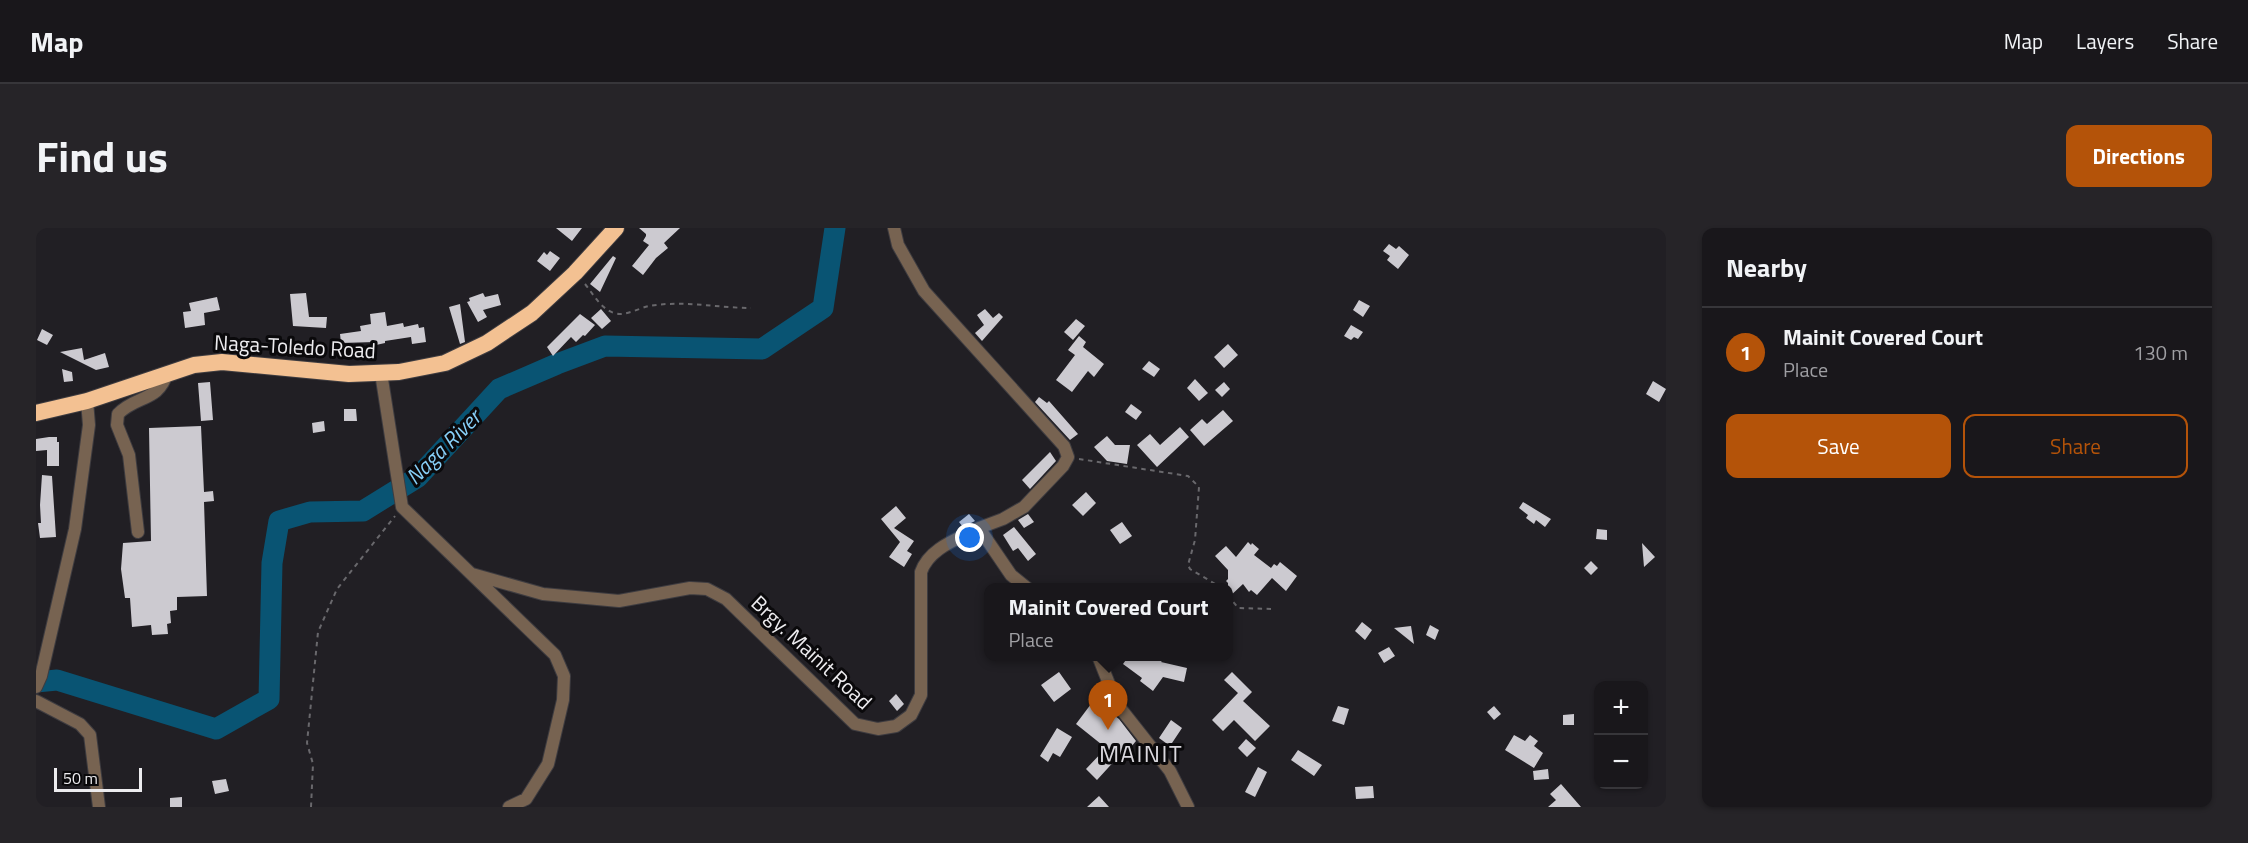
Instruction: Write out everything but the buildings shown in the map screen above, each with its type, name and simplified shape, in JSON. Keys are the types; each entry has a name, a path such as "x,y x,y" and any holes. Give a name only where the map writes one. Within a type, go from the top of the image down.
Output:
{"highway":[{"name":"Naga-Toledo Road","path":"36,413 87,401 194,364 222,362 349,374 381,374 445,363 487,344 532,313 575,273 616,228"}],"street":[{"path":"894,228 898,245 924,291 1064,446 1068,457 1064,466 1024,507 1003,519 979,528 1011,575 1020,583"},
{"path":"138,532 129,455 117,425 118,414 125,407 163,386 167,373"},
{"path":"381,374 402,507"},
{"path":"36,687 41,676 75,529 89,425 87,401"},
{"name":"Brgy. Mainit Road","path":"402,507 555,655 564,676 563,700 548,764 526,800 509,807"},
{"name":"Brgy. Mainit Road","path":"472,574 543,594 619,601 690,588 707,589 726,599 855,724 878,729 896,726 911,715 921,695 921,572 925,560 936,551 979,528"},
{"path":"1100,661 1117,704 1170,771 1188,807"},
{"path":"36,701 81,724 90,735 99,807"}],"path":[{"path":"575,273 602,307 616,314 650,306 683,304 751,308"},
{"path":"1068,457 1188,476 1199,487 1195,540 1188,565 1190,569 1214,583"},
{"path":"311,807 313,764 307,743 318,632 337,589 402,507"},
{"path":"1233,602 1238,608 1271,609"}],"waterway":[{"name":"Naga River","path":"36,682 57,680 216,729 269,699 272,563 279,521 310,512 363,511 418,477 499,389 605,346 762,349 823,308 835,228"}],"place":[{"name":"Mainit Covered Court","path":"1108,730"}],"district":[{"name":"MAINIT","path":"1141,753"}]}
